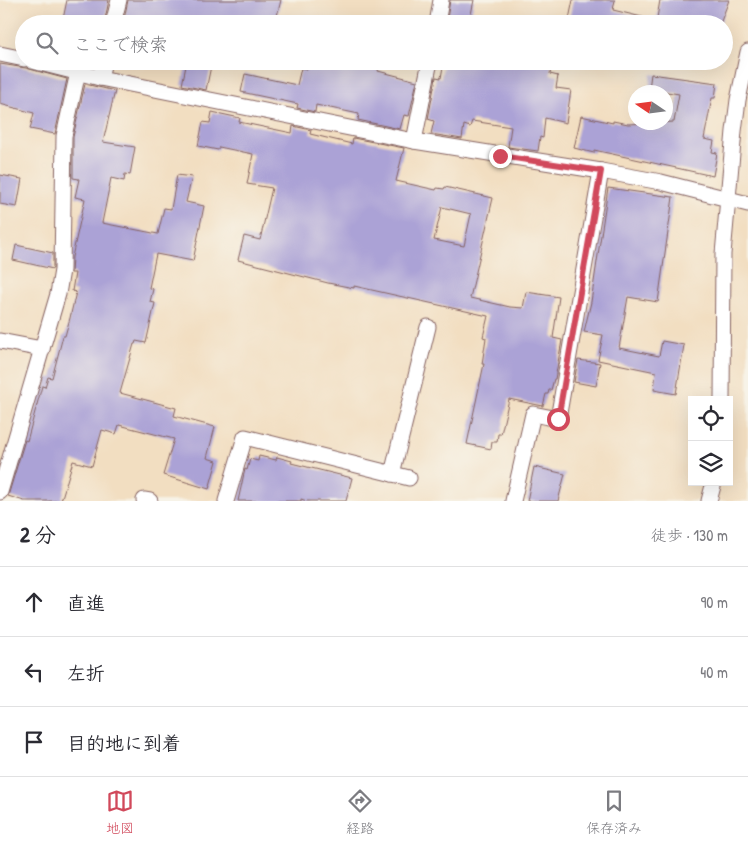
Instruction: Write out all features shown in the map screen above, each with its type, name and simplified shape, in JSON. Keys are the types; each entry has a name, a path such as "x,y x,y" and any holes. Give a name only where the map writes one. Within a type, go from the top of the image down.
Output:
{"street":[{"path":"115,15 119,0"},
{"path":"438,15 441,0"},
{"path":"722,396 723,254 738,100 748,52"},
{"path":"0,54 15,57"},
{"path":"70,70 100,78 414,141 661,182 748,204"},
{"path":"100,78 102,70"},
{"path":"414,141 428,70"},
{"path":"0,492 58,294 62,270 64,136 78,72"},
{"path":"513,501 533,414 558,419 601,171"},
{"path":"392,474 428,327"},
{"path":"0,341 42,349"},
{"path":"226,501 245,437 409,478"},
{"path":"709,501 713,486"}],"building":[{"path":"67,0 109,0 106,15 64,15"},
{"path":"128,0 281,0 277,15 125,15"},
{"path":"450,0 474,0 471,15 448,15"},
{"path":"573,0 615,0 613,10 634,15 570,15"},
{"path":"660,0 729,0 723,15 658,15"},
{"path":"0,64 15,66 15,70 33,70 67,79 55,134 30,129 34,113 0,104"},
{"path":"185,70 210,70 206,90 182,85"},
{"path":"301,70 378,70 417,81 409,116 404,115 400,129 358,120 359,114 316,105 315,112 297,108 298,104 241,92 245,74 297,85"},
{"path":"442,70 551,70 550,74 558,76 556,88 571,90 566,123 545,118 543,138 540,137 538,151 508,147 511,127 472,121 470,127 464,125 462,139 431,134 434,121 428,119 436,77 441,78"},
{"path":"651,74 717,83 704,139 714,141 712,152 717,153 713,176 594,150 594,153 574,148 581,116 613,123 613,121 628,124 628,130 673,130 679,94 673,93 673,85 650,85"},
{"path":"85,84 115,91 103,142 135,147 130,175 125,174 124,181 111,178 102,223 158,234 164,208 171,209 177,175 192,177 186,202 204,206 193,261 156,254 149,288 153,289 150,302 155,303 146,343 136,341 134,344 120,393 176,408 174,416 215,427 207,458 217,461 209,489 163,475 174,439 119,425 116,434 102,430 92,466 73,461 61,501 24,501 8,496 25,440 27,441 42,386 45,387 48,377 52,378 76,292 72,291 75,273 71,273 72,257 85,199 75,197 79,179 73,178 73,137"},
{"path":"212,112 240,118 239,122 292,133 293,126 311,130 310,134 352,144 353,138 404,148 396,181 436,190 437,188 444,189 445,187 493,198 470,298 523,308 526,292 559,297 553,338 562,340 555,379 551,390 546,394 543,406 509,399 501,434 498,434 497,442 492,442 491,449 467,444 484,364 482,364 486,338 483,337 488,316 354,286 354,288 328,283 238,260 244,236 260,240 272,188 247,184 253,154 219,147 218,150 198,146 203,122 210,123","holes":["442,207 471,214 464,246 434,240"]},
{"path":"0,175 22,179 17,207 0,204"},
{"path":"608,188 673,197 658,302 628,297 619,348 659,356 662,341 684,345 676,394 654,390 656,372 598,360 603,335 584,332 591,302"},
{"path":"16,245 53,253 53,269 13,260"},
{"path":"578,360 600,363 596,386 574,382"},
{"path":"259,456 276,460 277,457 292,461 291,463 352,478 346,501 307,501 301,499 301,501 238,501 245,469 247,470 250,459 258,461"},
{"path":"534,467 565,474 558,501 527,501"}],"route":[{"path":"500,156 601,171 558,419"}]}
